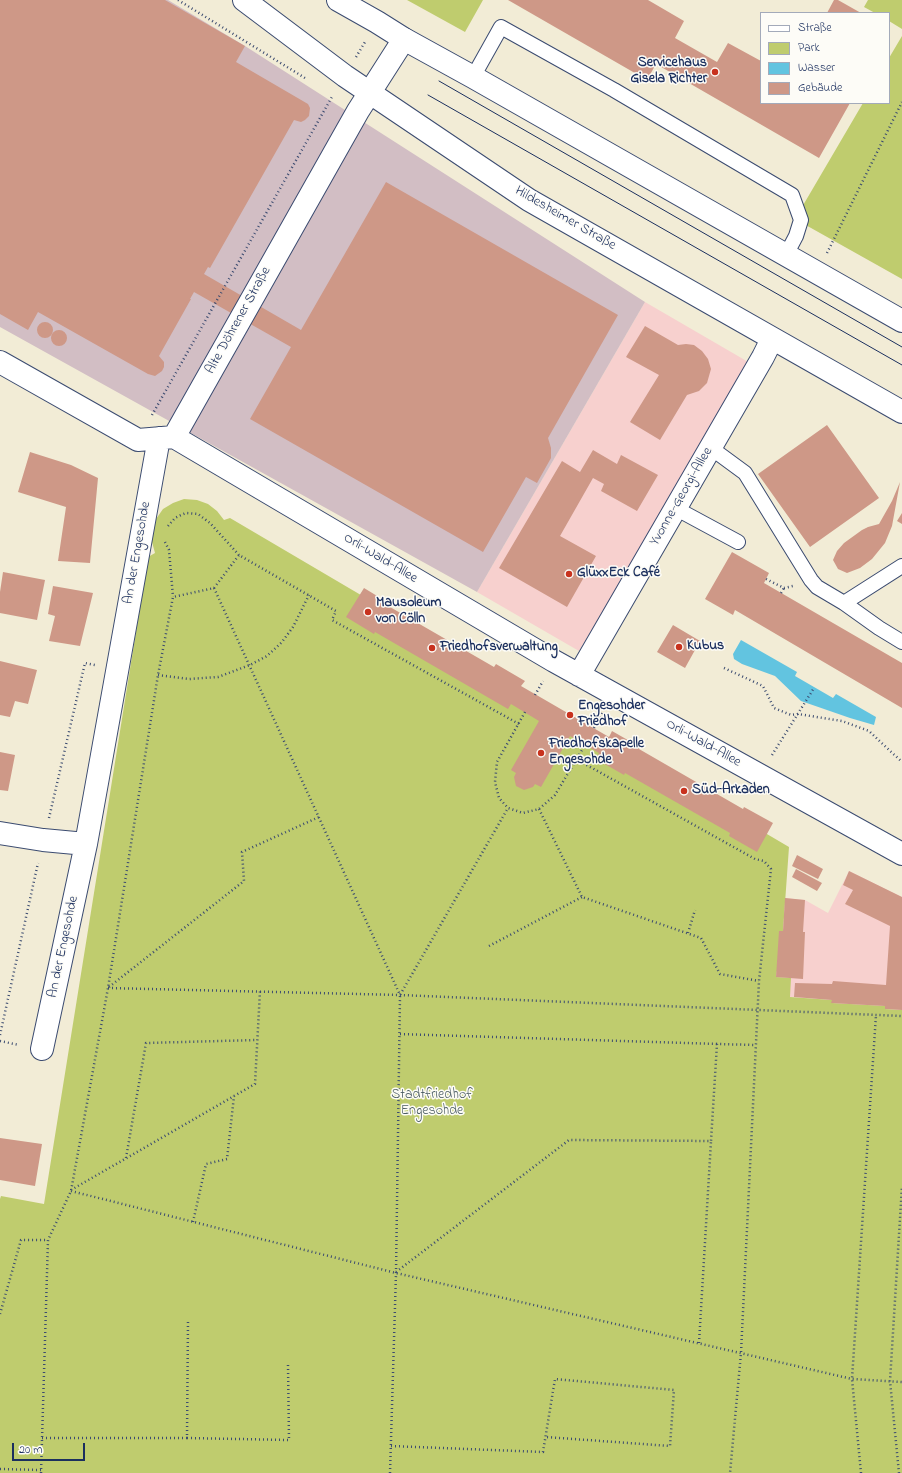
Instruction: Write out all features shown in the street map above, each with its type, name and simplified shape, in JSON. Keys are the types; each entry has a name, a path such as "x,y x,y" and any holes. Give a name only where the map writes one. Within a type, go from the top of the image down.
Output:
{"street":[{"name":"Hildesheimer Straße","path":"244,0 345,76 529,200 902,412"},
{"path":"340,0 404,39 902,321"},
{"name":"Alte Döhrener Straße","path":"157,438 404,39"},
{"name":"Yvonne-Georgi-Allee","path":"578,675 676,508 772,339"},
{"path":"0,362 157,438"},
{"name":"An der Engesohde","path":"42,1049 86,844 157,438"},
{"name":"Orli-Wald-Allee","path":"157,438 578,675 902,854"},
{"path":"0,833 43,840 86,844"}],"lane":[{"path":"473,77 501,27 614,90 792,194 801,220 796,236 786,255"},
{"path":"710,448 745,473 811,580 817,587 844,603 878,628 902,642"},
{"path":"676,508 738,542"},
{"path":"844,603 902,566"}],"path":[{"path":"178,0 306,78"},
{"path":"345,76 377,22"},
{"path":"157,438 333,95 358,112"},
{"path":"817,273 902,102"},
{"path":"167,527 171,521 180,515 186,513 198,514 210,523 240,555 336,611 332,620 519,724"},
{"path":"2,1473 1,1469 41,1471 48,1240 71,1191 108,988 158,675 173,597 169,550 165,543 165,537"},
{"path":"173,597 214,588 240,555"},
{"path":"766,579 784,588"},
{"path":"781,593 784,588 811,580"},
{"path":"214,588 400,994 396,1273 390,1473"},
{"path":"158,675 189,679 218,677 250,665 267,656 282,642 293,627 309,595"},
{"path":"0,1035 84,663 117,668"},
{"path":"724,668 764,686 774,708 791,715 798,714 842,722 869,731 902,762"},
{"path":"760,775 814,688"},
{"path":"525,712 497,762 495,782 499,798 508,808 523,813 539,809 556,795 584,745"},
{"path":"576,759 755,859 764,861 771,869 759,981 740,1352 730,1473"},
{"path":"400,994 508,808"},
{"path":"539,809 582,897 701,938 720,974 759,981"},
{"path":"108,988 244,881 242,852 320,817"},
{"path":"489,946 582,897"},
{"path":"688,934 695,910"},
{"path":"108,988 400,994 902,1016"},
{"path":"71,1191 255,1084 260,991"},
{"path":"861,1473 852,1378 876,1015"},
{"path":"400,1034 756,1045"},
{"path":"126,1158 146,1043 258,1040"},
{"path":"699,1343 717,1044"},
{"path":"193,1222 206,1164 227,1159 234,1096"},
{"path":"396,1273 569,1140 711,1141"},
{"path":"899,1473 890,1381 902,1186"},
{"path":"71,1191 396,1273 699,1343 852,1378 902,1382"},
{"path":"0,1314 21,1240 48,1240"},
{"path":"187,1438 188,1320"},
{"path":"42,1438 289,1440 288,1365"},
{"path":"391,1446 543,1452 555,1379 674,1390 670,1446 546,1437"}],"shaded area":[{"path":"0,0 168,0 245,46 645,302 477,592 0,327"},
{"path":"645,302 750,363 579,651 477,592"},
{"path":"849,871 902,897 902,1010 831,1003 831,1000 790,997 776,977 783,931 785,898 805,900 828,913"}],"green space":[{"path":"407,0 483,0 465,32"},
{"path":"868,0 902,0 902,29 890,22 890,12 873,12 864,7"},
{"path":"902,36 902,279 795,219 862,104 890,104 890,56"},
{"name":"Stadtfriedhof Engesohde","path":"184,499 197,500 208,504 217,511 224,520 230,518 789,847 783,931 776,977 791,978 790,997 832,1000 832,1003 885,1006 885,1009 902,1010 902,1473 0,1473 0,1199 1,1196 44,1204 148,557 155,553 152,542 152,530 156,519 163,509"}],"water":[{"path":"741,640 797,672 795,676 833,698 836,694 876,717 874,725 801,701 775,676 742,664 734,659 733,654"}],"building":[{"path":"0,0 165,0 245,46 236,62 308,104 310,108 309,116 301,122 294,120 210,268 208,267 204,274 301,330 386,182 618,315 548,438 551,448 551,458 537,483 526,477 483,552 250,419 291,347 194,292 159,356 164,362 164,367 162,371 155,376 148,374 38,312 28,330 0,314"},
{"name":"Servicehaus Gisela Richter","path":"508,0 648,0 684,21 675,38 717,62 728,43 760,60 760,104 849,104 819,158 656,64 647,80"},
{"path":"834,0 838,0 859,12 828,12"},
{"path":"45,322 52,327 53,330 48,337 45,338 38,333 37,330 42,323"},
{"path":"645,326 678,345 694,345 702,351 708,359 711,369 707,383 699,391 687,395 660,440 630,422 659,375 626,357"},
{"path":"59,330 66,335 67,338 62,345 59,346 52,341 51,338 56,331"},
{"path":"827,425 879,498 810,547 758,474"},
{"path":"593,450 617,464 621,455 658,475 637,511 601,491 604,484 593,478 560,536 596,556 567,607 499,568 562,461 580,472"},
{"path":"30,452 71,465 98,478 90,563 58,561 66,507 18,492"},
{"path":"900,482 892,526 885,543 872,559 860,568 847,573 838,569 833,560 837,551 844,543 862,530 879,524 892,501"},
{"path":"902,513 902,524 897,521"},
{"path":"732,552 769,573 764,583 902,663 902,708 735,610 733,615 705,599"},
{"path":"3,572 45,580 37,620 0,613 0,592"},
{"path":"53,586 93,593 80,646 49,641 55,616 48,614"},
{"path":"364,588 392,605 390,607 494,667 496,664 525,681 521,686 609,737 612,731 640,747 639,749 743,809 744,807 773,823 757,852 729,836 730,833 625,773 624,775 596,759 599,753 570,736 541,787 535,784 533,787 524,790 516,786 514,777 516,773 511,770 539,721 511,704 508,709 375,632 374,634 346,617"},
{"name":"Kubus","path":"673,625 700,641 685,668 657,652"},
{"path":"0,661 37,670 28,704 15,701 10,717 0,715"},
{"path":"0,752 15,755 8,791 0,790"},
{"path":"797,855 823,869 818,879 792,866"},
{"path":"796,869 822,883 817,891 792,877"},
{"path":"849,871 902,897 902,1010 885,1009 885,1006 831,1003 832,1000 794,997 795,983 832,984 833,981 886,985 890,926 845,904 853,890 843,885"},
{"path":"785,898 805,900 803,979 776,977 779,931 783,931"},
{"path":"0,1138 42,1144 35,1186 0,1180"}],"tram line":[{"path":"439,81 902,347"},
{"path":"428,95 902,365"}],"place":[{"name":"Servicehaus Gisela Richter","path":"715,72"},
{"name":"GlüxxEck Café","path":"569,574"},
{"name":"Mausoleum von Cölln","path":"368,612"},
{"name":"Kubus","path":"679,647"},
{"name":"Friedhofsverwaltung","path":"432,648"},
{"name":"Engesohder Friedhof","path":"570,715"},
{"name":"Friedhofskapelle Engesohde","path":"541,753"},
{"name":"Süd-Arkaden","path":"684,791"}]}
